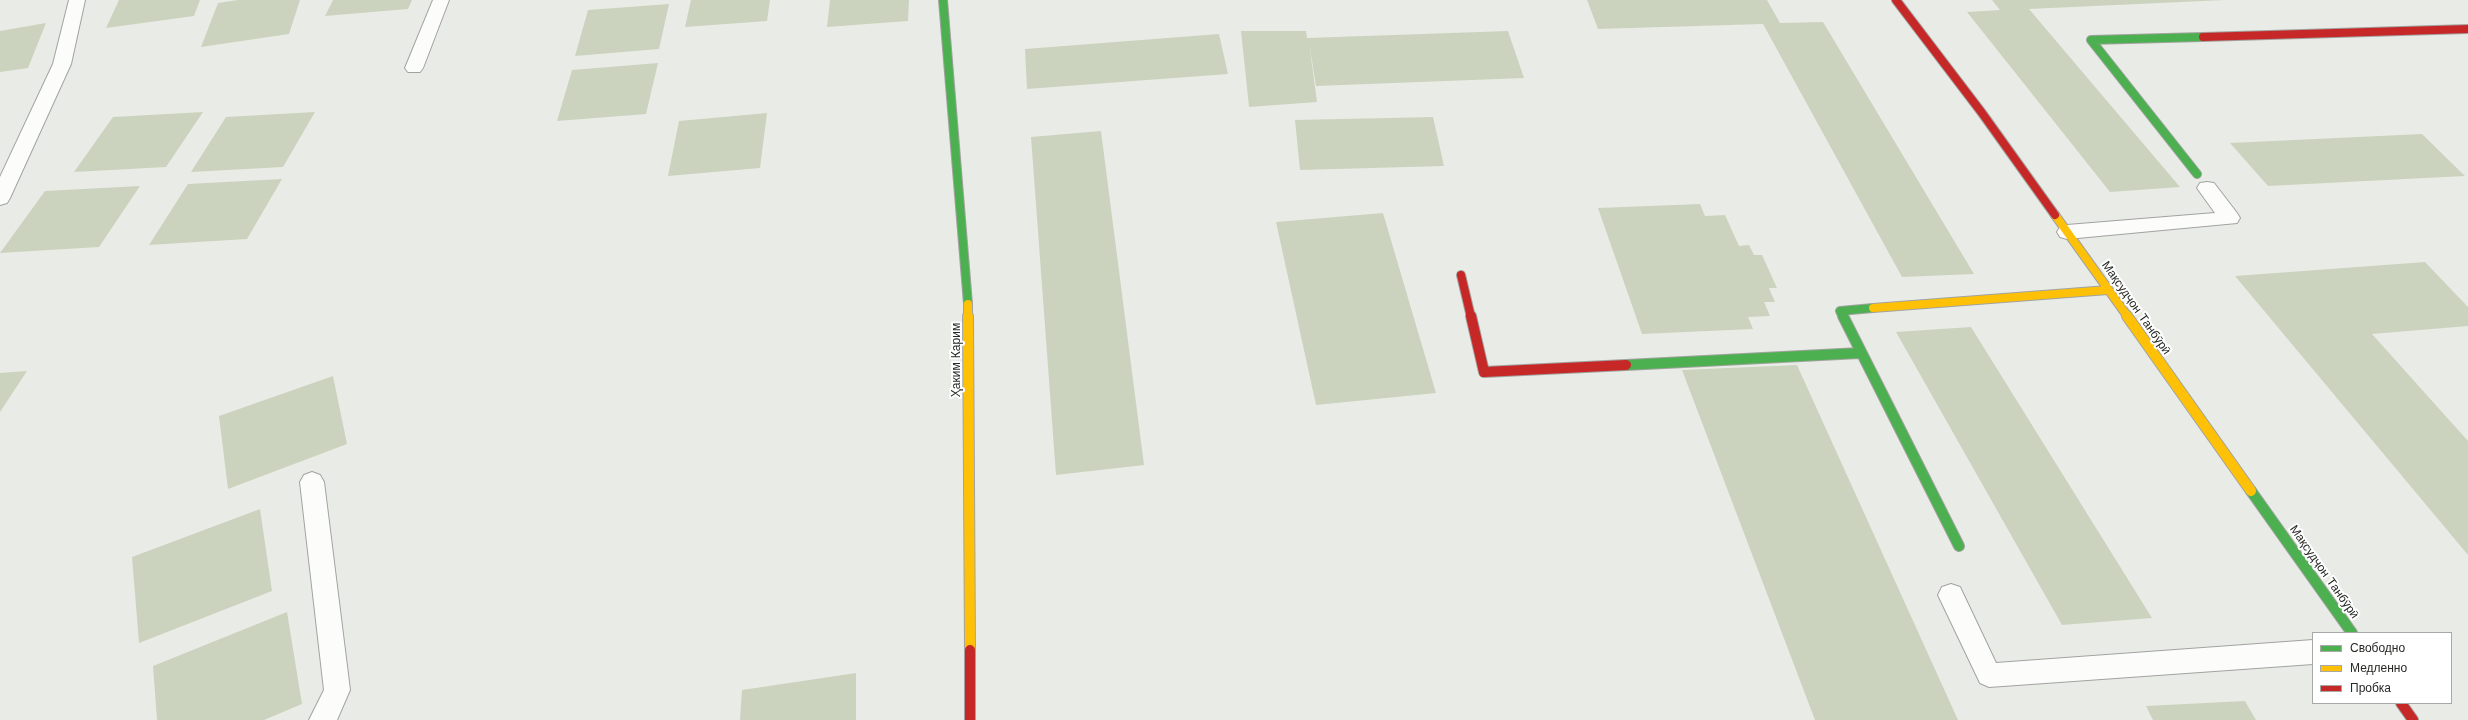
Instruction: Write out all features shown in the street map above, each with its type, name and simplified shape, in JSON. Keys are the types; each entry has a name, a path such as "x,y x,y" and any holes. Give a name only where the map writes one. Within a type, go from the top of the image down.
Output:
{"street":[{"path":"0,198 62,64 77,0"},
{"path":"414,68 441,0"},
{"name":"Ҳаким Карим","path":"943,0 968,286 970,720"},
{"name":"Мақсудҷон Танбӯрӣ","path":"1896,0 1982,113 2351,632"},
{"path":"2067,232 2230,218 2091,40 2468,29"},
{"path":"1460,275 1484,372 1860,353"},
{"path":"1959,546 1840,311 2108,290"},
{"path":"312,482 337,690 323,720"},
{"path":"1951,595 1989,675 2312,652"},
{"path":"2402,704 2413,720"}],"building":[{"path":"119,0 200,0 194,16 106,28"},
{"path":"238,0 300,0 289,34 201,47 218,3"},
{"path":"333,0 412,0 408,9 325,16"},
{"path":"691,0 770,0 767,21 685,27"},
{"path":"830,0 909,0 908,21 827,27"},
{"path":"1587,0 1767,0 1780,23 1823,22 1974,274 1902,277 1763,24 1598,29"},
{"path":"1992,0 2225,0 2029,9 2180,187 2110,192 1967,12 2000,10"},
{"path":"669,4 659,49 575,56 588,10"},
{"path":"46,23 28,68 0,72 0,31"},
{"path":"1241,31 1306,31 1307,38 1508,31 1524,78 1316,86 1309,42 1317,102 1249,107"},
{"path":"1219,34 1228,74 1027,89 1025,49"},
{"path":"658,63 646,114 557,121 572,70"},
{"path":"203,112 166,167 74,172 113,117"},
{"path":"315,112 283,167 191,172 226,117"},
{"path":"767,113 760,168 668,176 679,121"},
{"path":"1433,117 1444,166 1300,170 1295,120"},
{"path":"1101,131 1144,465 1056,475 1031,137"},
{"path":"2422,134 2465,176 2268,186 2230,143"},
{"path":"282,179 247,239 149,245 188,184"},
{"path":"140,186 99,247 0,253 45,191"},
{"path":"1700,204 1705,216 1725,215 1739,246 1749,245 1754,255 1762,255 1777,288 1769,288 1775,302 1764,302 1770,316 1748,317 1753,329 1642,334 1598,208"},
{"path":"1383,213 1436,393 1316,405 1276,222"},
{"path":"2425,262 2468,307 2468,326 2372,334 2468,441 2468,555 2235,276"},
{"path":"1971,327 2152,618 2062,625 1896,332"},
{"path":"1797,365 1958,720 1815,720 1682,370"},
{"path":"27,371 0,412 0,373"},
{"path":"333,376 347,444 228,489 219,416"},
{"path":"260,509 272,591 139,643 132,557"},
{"path":"287,612 302,704 264,720 157,720 153,666"},
{"path":"856,673 856,720 740,720 742,690"},
{"path":"2245,701 2256,720 2153,720 2146,706"}],"traffic: fast":[{"path":"943,0 968,304"},
{"path":"2197,174 2091,40 2203,37"},
{"path":"1873,308 1840,311 1959,546"},
{"path":"1626,365 1860,353"},
{"path":"2251,491 2351,632"}],"traffic: slow":[{"path":"2055,215 2251,491"},
{"path":"1873,308 2108,290"},
{"path":"968,304 970,650"}],"traffic: jam":[{"path":"1896,0 1982,113 2055,215"},
{"path":"2203,37 2468,29"},
{"path":"1461,275 1484,372 1626,365"},
{"path":"970,650 970,720"},
{"path":"2402,704 2413,720"}]}
